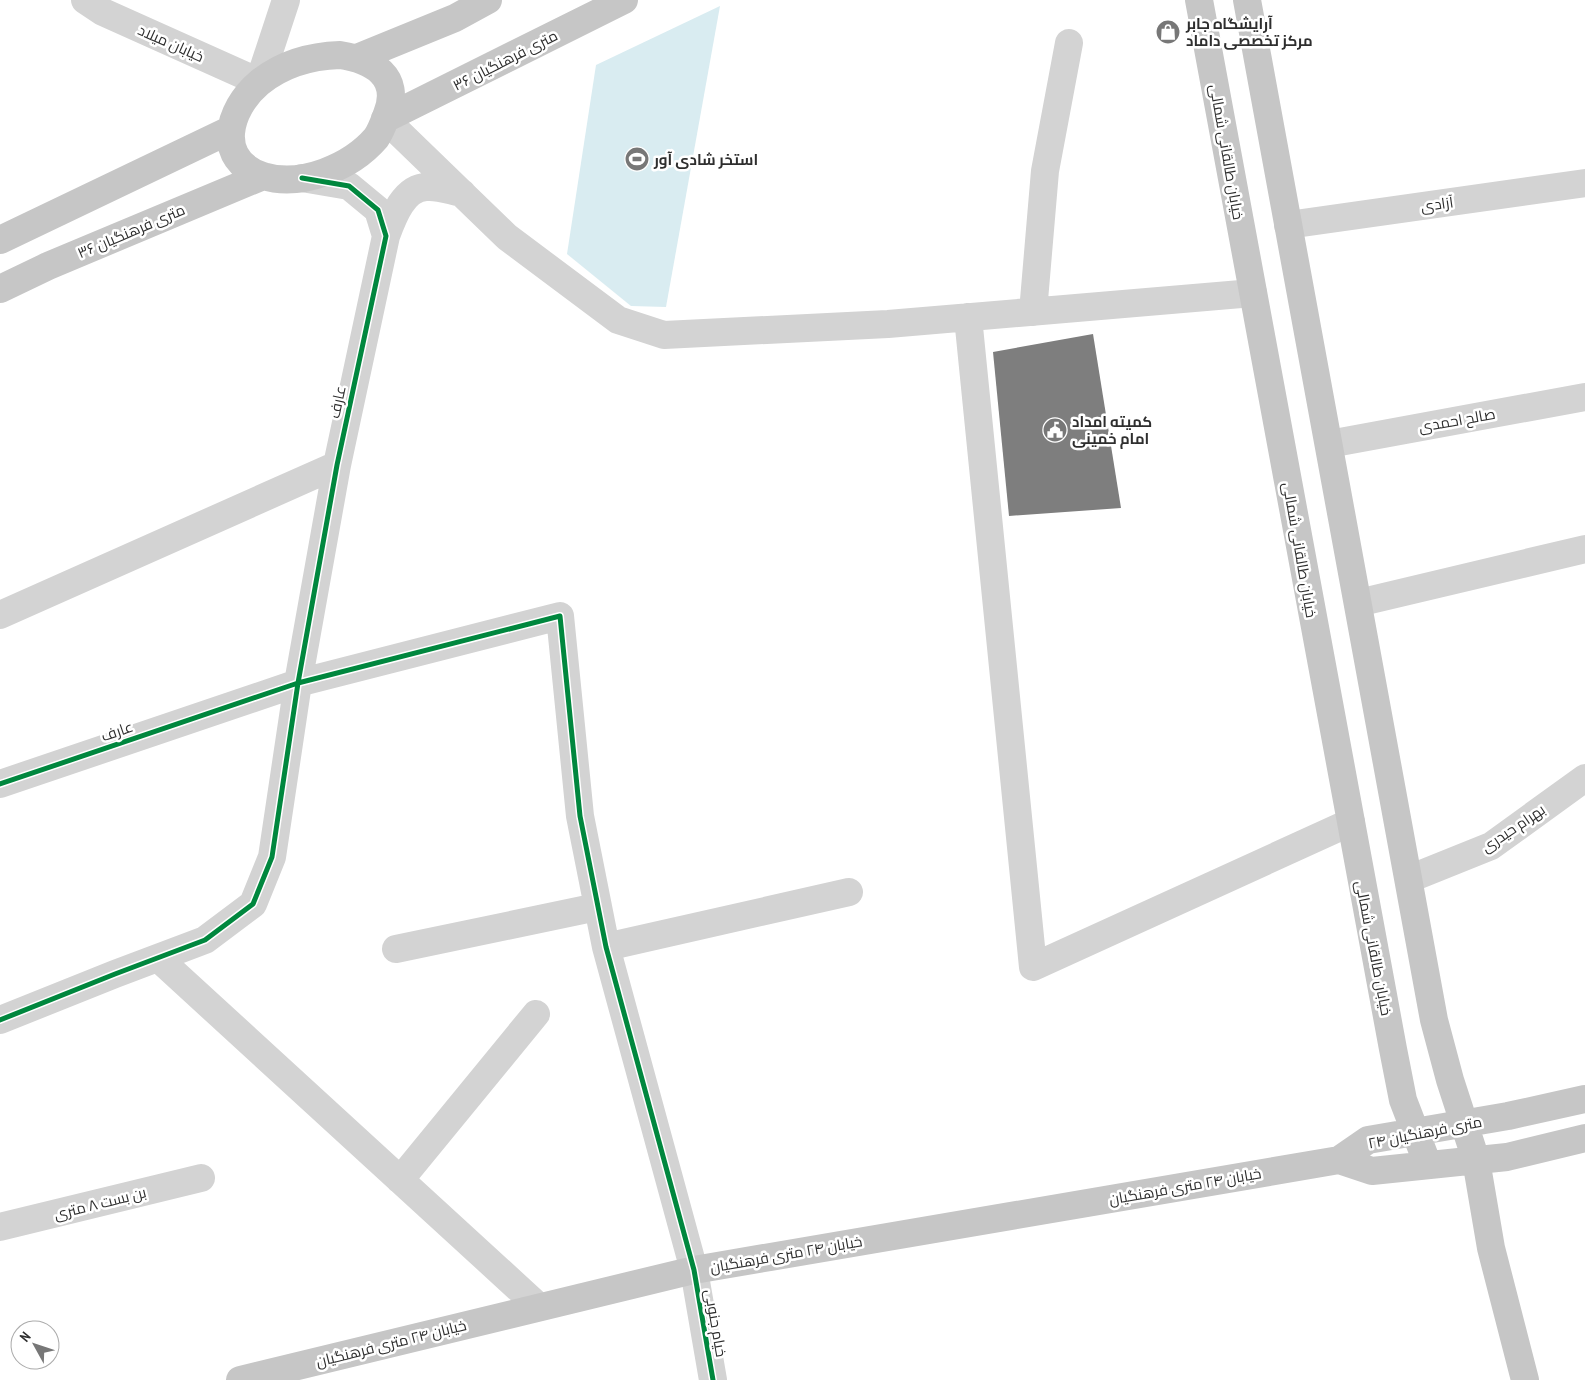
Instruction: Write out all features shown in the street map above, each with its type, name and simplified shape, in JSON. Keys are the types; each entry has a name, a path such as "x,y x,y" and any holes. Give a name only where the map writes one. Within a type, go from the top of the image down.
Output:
{"main road":[{"path":"357,58 454,18 488,0"},
{"name":"۳۶ متری فرهنگیان","path":"385,119 624,0"},
{"name":"خیابان طالقانی شمالی","path":"1199,0 1403,1100 1428,1165"},
{"path":"1247,0 1434,1020 1450,1080 1476,1160 1491,1248 1525,1380"},
{"path":"340,55 357,58 373,64 385,76 390,88 391,104 377,137 362,152 343,164 323,173 281,180 248,170 236,159 231,145 230,130 235,113 259,82 297,61 319,56 340,55"},
{"path":"0,240 230,130"},
{"name":"۳۶ متری فرهنگیان","path":"0,289 48,266 263,176"},
{"name":"۲۴ متری فرهنگیان","path":"1339,1160 1368,1140 1464,1124 1585,1099"},
{"name":"۲۴ متری فرهنگیان","path":"1339,1160 1372,1171 1507,1157 1585,1138"},
{"name":"خیابان ۲۴ متری فرهنگیان","path":"240,1380 694,1270 1339,1160"}],"street":[{"name":"خیابان میلاد","path":"85,0 103,12 259,82"},
{"path":"259,82 286,0"},
{"path":"1033,312 1045,171 1069,43"},
{"path":"385,119 507,237 618,320 664,335 888,324 1253,293"},
{"name":"عارف","path":"298,683 337,464 386,236 378,210 348,186 302,178"},
{"name":"آزادی","path":"1288,226 1585,182"},
{"path":"386,236 395,212 412,191 427,187 462,193"},
{"path":"968,318 1033,968 1351,822"},
{"name":"صالح احمدی","path":"1329,444 1585,397"},
{"path":"0,615 337,464"},
{"path":"1358,603 1585,549"},
{"name":"عارف","path":"0,784 298,683 560,616"},
{"name":"خیام جنوبی","path":"560,616 580,816 597,907 606,947 694,1270 713,1380"},
{"path":"0,1020 205,940 253,904 272,857 298,683"},
{"name":"بهرام حیدری","path":"1409,879 1491,846 1585,778"},
{"path":"606,947 849,892"},
{"path":"396,949 597,907"},
{"path":"158,958 540,1307"},
{"path":"400,1180 536,1014"},
{"name":"بن بست ۸ متری","path":"0,1227 201,1178"}],"shaded area":[{"name":"استخر شادی آور","path":"720,6 666,307 631,306 567,254 596,65"}],"building":[{"name":"کمیته امداد امام خمینی","path":"1093,334 1121,508 1009,516 993,352"}],"cycle path":[{"path":"0,1020 205,940 253,904 272,857 298,683 337,465 386,236 378,210 349,186 302,178"},
{"path":"0,784 298,683 560,616 580,816 606,947 694,1270 713,1380"}],"place":[{"name":"آرایشگاه جابر مرکز تخصصی داماد","path":"1168,32"},
{"name":"استخر شادی آور","path":"637,159"},
{"name":"کمیته امداد امام خمینی","path":"1055,430"}]}
